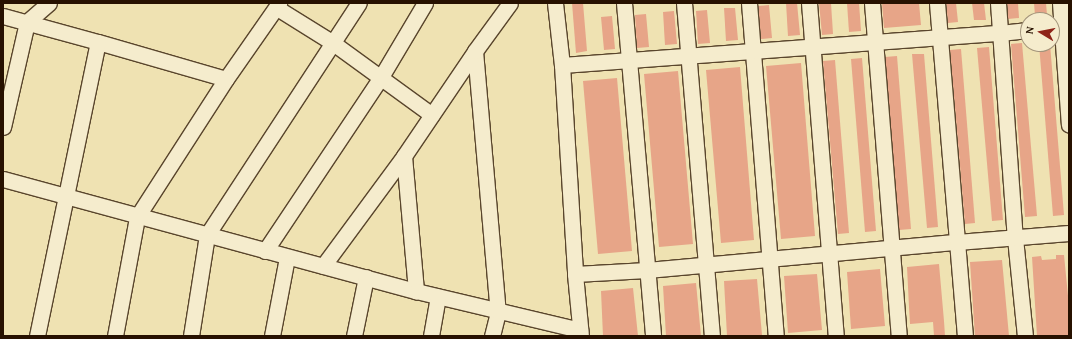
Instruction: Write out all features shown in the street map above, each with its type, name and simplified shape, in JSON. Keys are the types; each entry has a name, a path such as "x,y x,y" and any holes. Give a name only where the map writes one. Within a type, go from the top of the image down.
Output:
{"street":[{"path":"3,127 27,22 49,3"},
{"path":"191,336 207,235 359,3"},
{"path":"265,251 381,77 425,3"},
{"path":"323,266 404,156 475,51 510,3"},
{"path":"3,179 137,217 438,297 581,333 575,274 562,65 555,3"},
{"path":"624,3 653,336"},
{"path":"684,3 712,336"},
{"path":"749,3 776,336"},
{"path":"809,3 836,336"},
{"path":"872,3 874,43 899,336"},
{"path":"937,3 965,336"},
{"path":"998,3 1015,238 1025,336"},
{"path":"1060,3 1069,125"},
{"path":"115,336 137,217 226,79 278,5 333,42 432,115"},
{"path":"3,16 226,79"},
{"path":"562,65 1000,34 1020,31"},
{"path":"37,336 98,42"},
{"path":"475,51 498,312 492,336"},
{"path":"404,156 416,291"},
{"path":"575,274 770,260 1069,233"},
{"path":"272,336 287,256"},
{"path":"354,336 366,277"},
{"path":"431,336 438,297"}],"building":[{"path":"572,3 583,3 587,51 576,53"},
{"path":"786,3 797,3 800,35 788,36"},
{"path":"819,3 831,3 833,34 822,35"},
{"path":"847,3 859,3 861,31 849,32"},
{"path":"882,3 919,3 921,25 884,28"},
{"path":"946,3 956,3 958,22 948,23"},
{"path":"972,3 984,3 986,20 974,20"},
{"path":"1007,3 1018,3 1019,18 1008,19"},
{"path":"1034,3 1046,3 1047,12 1035,12"},
{"path":"769,5 772,38 761,39 758,6"},
{"path":"724,8 735,8 738,40 726,41"},
{"path":"707,10 710,43 698,44 696,11"},
{"path":"674,11 677,44 665,45 663,12"},
{"path":"646,14 649,47 637,48 635,15"},
{"path":"612,16 615,49 604,50 601,17"},
{"path":"1020,43 1020,52 1023,52 1037,216 1025,217 1011,44"},
{"path":"989,47 1003,220 992,221 977,48"},
{"path":"961,49 975,223 965,224 950,50"},
{"path":"1040,52 1051,52 1064,215 1053,216"},
{"path":"912,54 924,54 938,227 927,228"},
{"path":"897,56 911,229 899,230 885,57"},
{"path":"862,58 876,231 865,232 851,59"},
{"path":"835,60 849,233 838,234 823,61"},
{"path":"801,63 815,236 781,239 766,66"},
{"path":"740,67 754,240 721,243 706,70"},
{"path":"678,71 693,244 659,247 644,74"},
{"path":"617,78 632,251 598,254 583,81"},
{"path":"1056,255 1064,255 1069,306 1069,336 1037,336 1032,257 1041,256 1042,260 1056,259"},
{"path":"1002,260 1009,336 975,336 970,262"},
{"path":"939,264 945,336 934,336 933,322 910,324 907,267"},
{"path":"880,269 885,326 851,329 847,272"},
{"path":"817,274 822,330 788,333 784,276"},
{"path":"757,279 762,335 727,336 724,281"},
{"path":"696,283 701,336 666,336 663,286"},
{"path":"633,288 638,336 603,336 601,291"}]}
